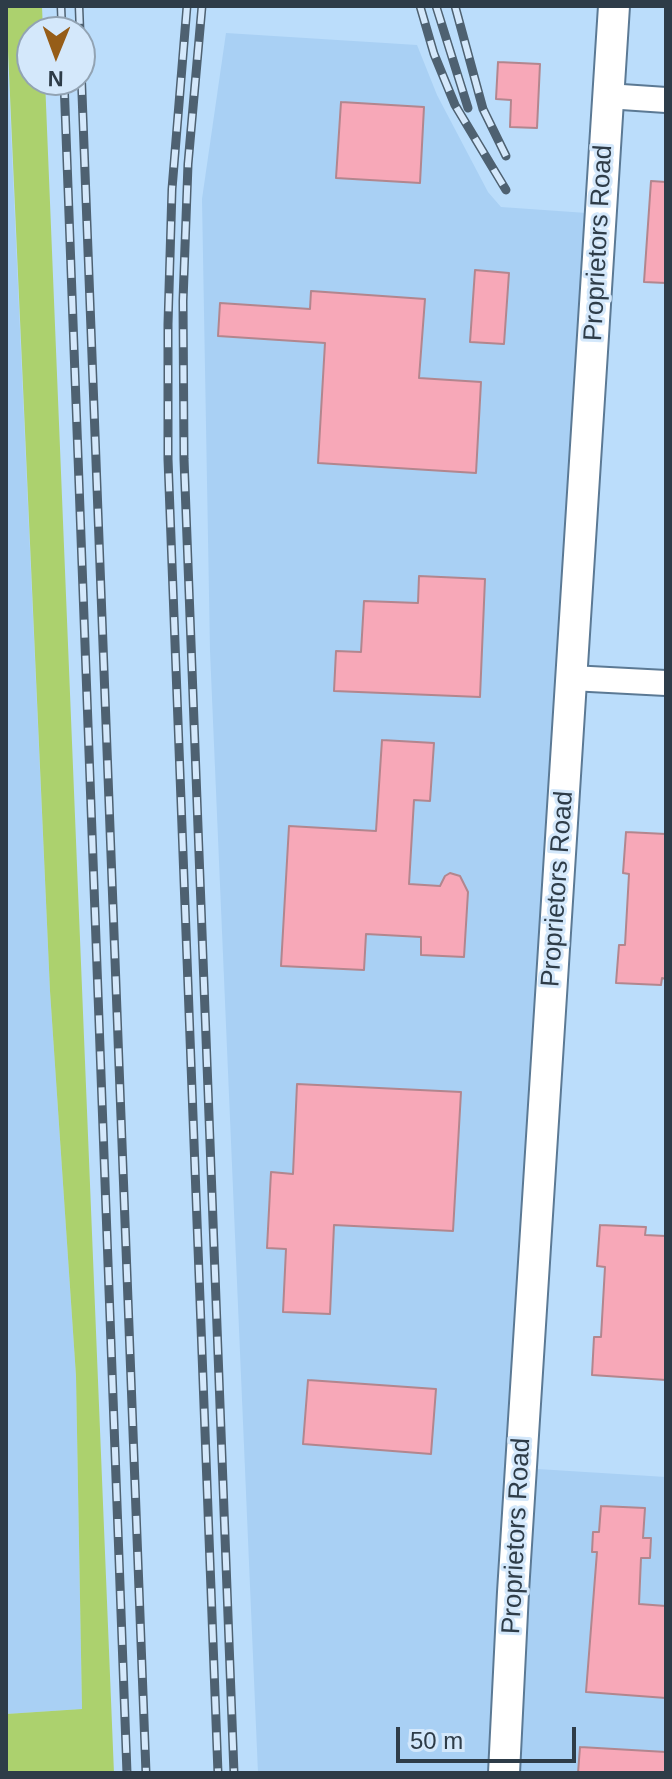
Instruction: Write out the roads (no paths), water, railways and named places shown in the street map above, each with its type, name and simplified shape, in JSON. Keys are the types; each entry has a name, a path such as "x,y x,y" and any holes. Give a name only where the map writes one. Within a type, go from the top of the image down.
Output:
{"street":[{"name":"Proprietors Road","path":"504,1773 514,1565 614,6"},
{"path":"607,96 666,100"},
{"path":"571,678 666,683"}],"railway":[{"path":"61,6 61,16"},
{"path":"79,6 79,16"},
{"path":"187,6 172,189 168,459 218,1773"},
{"path":"202,6 188,164 183,301 184,459 234,1773"},
{"path":"420,6 434,54 455,105 506,190"},
{"path":"436,6 468,108"},
{"path":"455,6 483,109 506,156"},
{"path":"65,96 127,1773"},
{"path":"82,96 146,1773"}]}
